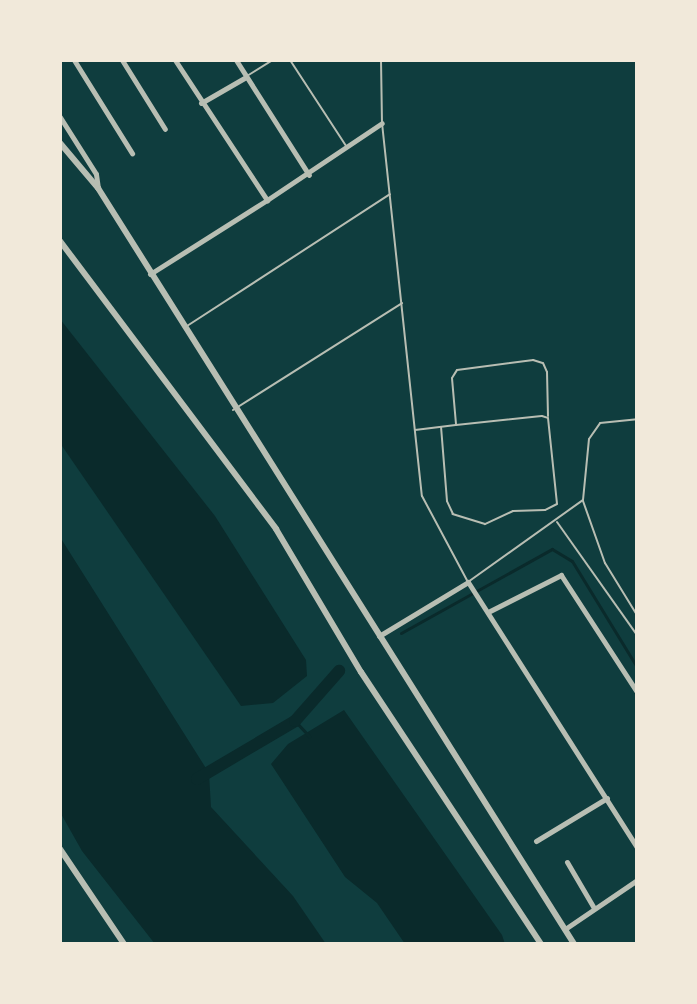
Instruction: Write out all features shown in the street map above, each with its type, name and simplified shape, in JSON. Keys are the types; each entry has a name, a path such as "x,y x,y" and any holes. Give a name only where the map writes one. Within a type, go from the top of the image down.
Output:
{"street":[{"path":"74,60 132,153"},
{"path":"122,60 165,129"},
{"path":"175,60 267,200"},
{"path":"236,60 309,175"},
{"path":"201,103 246,77"},
{"path":"60,117 96,174 98,188"},
{"path":"150,274 309,175 382,123"},
{"path":"60,143 98,188 233,410 574,944"},
{"path":"60,241 276,529 361,672 541,944"},
{"path":"488,612 555,575 563,577 637,692"},
{"path":"379,636 468,582 637,847"},
{"path":"536,841 607,798"},
{"path":"60,849 124,944"},
{"path":"567,862 594,908"},
{"path":"565,929 637,880"}],"lane":[{"path":"246,77 273,60"},
{"path":"290,60 347,147"},
{"path":"381,60 382,123 424,505 468,582 583,500"},
{"path":"183,328 391,193"},
{"path":"233,410 403,303"},
{"path":"441,427 449,508 455,515 485,524 513,511 548,510 557,504 548,418 547,372 541,361 455,372 456,425"},
{"path":"414,430 548,418"},
{"path":"637,419 604,421 591,435 583,500 605,563 637,615"},
{"path":"556,521 637,635"}],"water":[{"path":"60,319 215,516 306,660 307,676 273,703 241,706 60,443"},
{"path":"60,537 209,773 211,807 293,896 326,944 155,944 82,851 60,812"},
{"path":"344,710 502,935 505,944 405,944 377,903 345,877 271,764 288,744"}],"waterway":[{"path":"401,633 552,549 572,561 637,667"},
{"path":"197,779 295,721 339,671"},
{"path":"295,721 309,736"}]}
